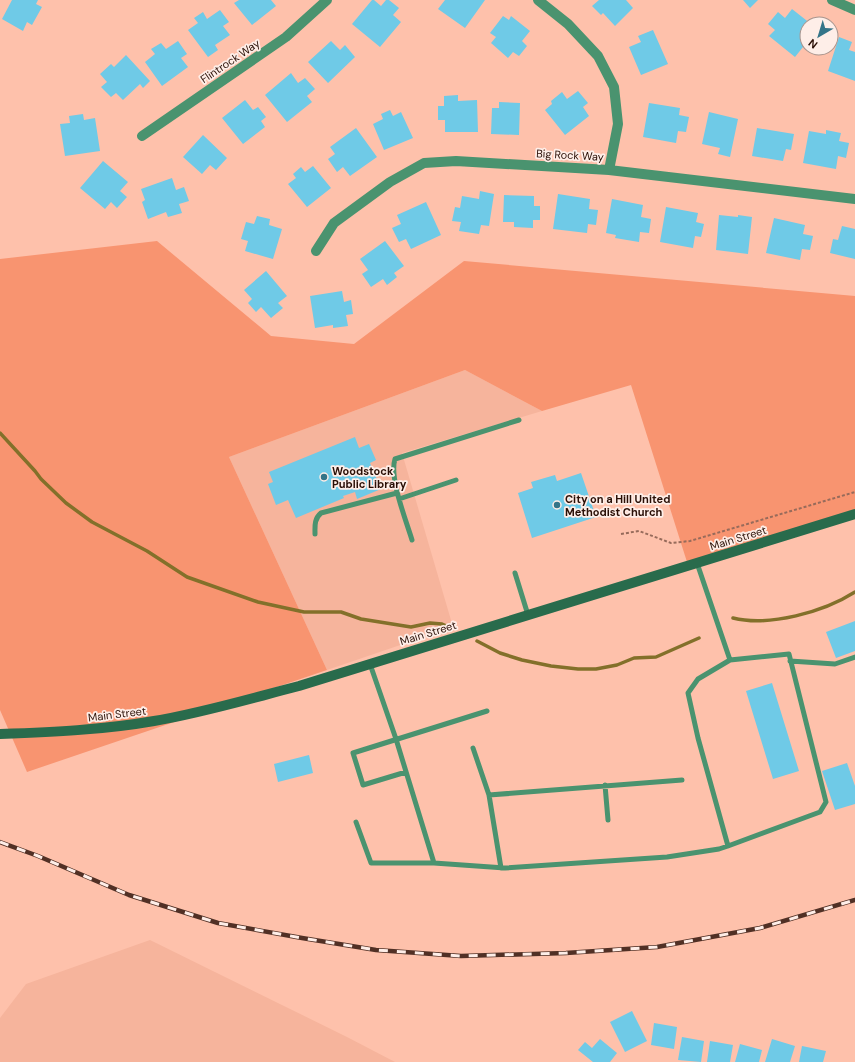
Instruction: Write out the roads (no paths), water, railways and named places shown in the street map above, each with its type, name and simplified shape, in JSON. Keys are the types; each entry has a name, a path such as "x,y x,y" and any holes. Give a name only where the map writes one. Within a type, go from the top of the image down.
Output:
{"main road":[{"name":"Main Street","path":"0,734 61,732 107,728 156,721 292,688 855,514"}],"street":[{"name":"Flintrock Way","path":"142,136 286,37 327,0"},
{"path":"538,0 568,24 598,56 614,87 618,124 609,170"},
{"path":"832,0 855,10"},
{"name":"Big Rock Way","path":"316,251 334,223 390,182 424,164 456,161 609,170 855,200"}],"lane":[{"path":"412,540 397,493 392,466 395,459 519,420"},
{"path":"399,499 456,480"},
{"path":"315,534 316,522 321,513 397,493"},
{"path":"697,563 730,660"},
{"path":"515,573 528,615"},
{"path":"356,822 371,863 434,863 501,868 667,857 720,849 820,812 826,802 789,654 730,660 698,679 688,693 698,738 728,846"},
{"path":"790,662 835,664 855,657"},
{"path":"370,664 396,739 434,863"},
{"path":"406,772 363,785 353,753 487,711"},
{"path":"473,748 489,795 501,868"},
{"path":"489,795 682,780"},
{"path":"605,786 608,820"}],"waterway":[{"path":"0,433 41,479 66,503 92,522 147,551 187,577 258,602 304,612 341,612 361,619 411,627 430,623 442,624 451,628"},
{"path":"733,618 763,621 796,616 828,606 855,592"},
{"path":"477,641 500,653 522,660 551,666 596,669 617,665 634,658 656,657 699,638"}],"railway":[{"path":"0,842 38,856 129,895 218,923 376,950 461,956 566,953 657,947 760,928 855,900"}],"place":[{"name":"Woodstock Public Library","path":"324,477"},
{"name":"City on a Hill United Methodist Church","path":"557,505"}]}
